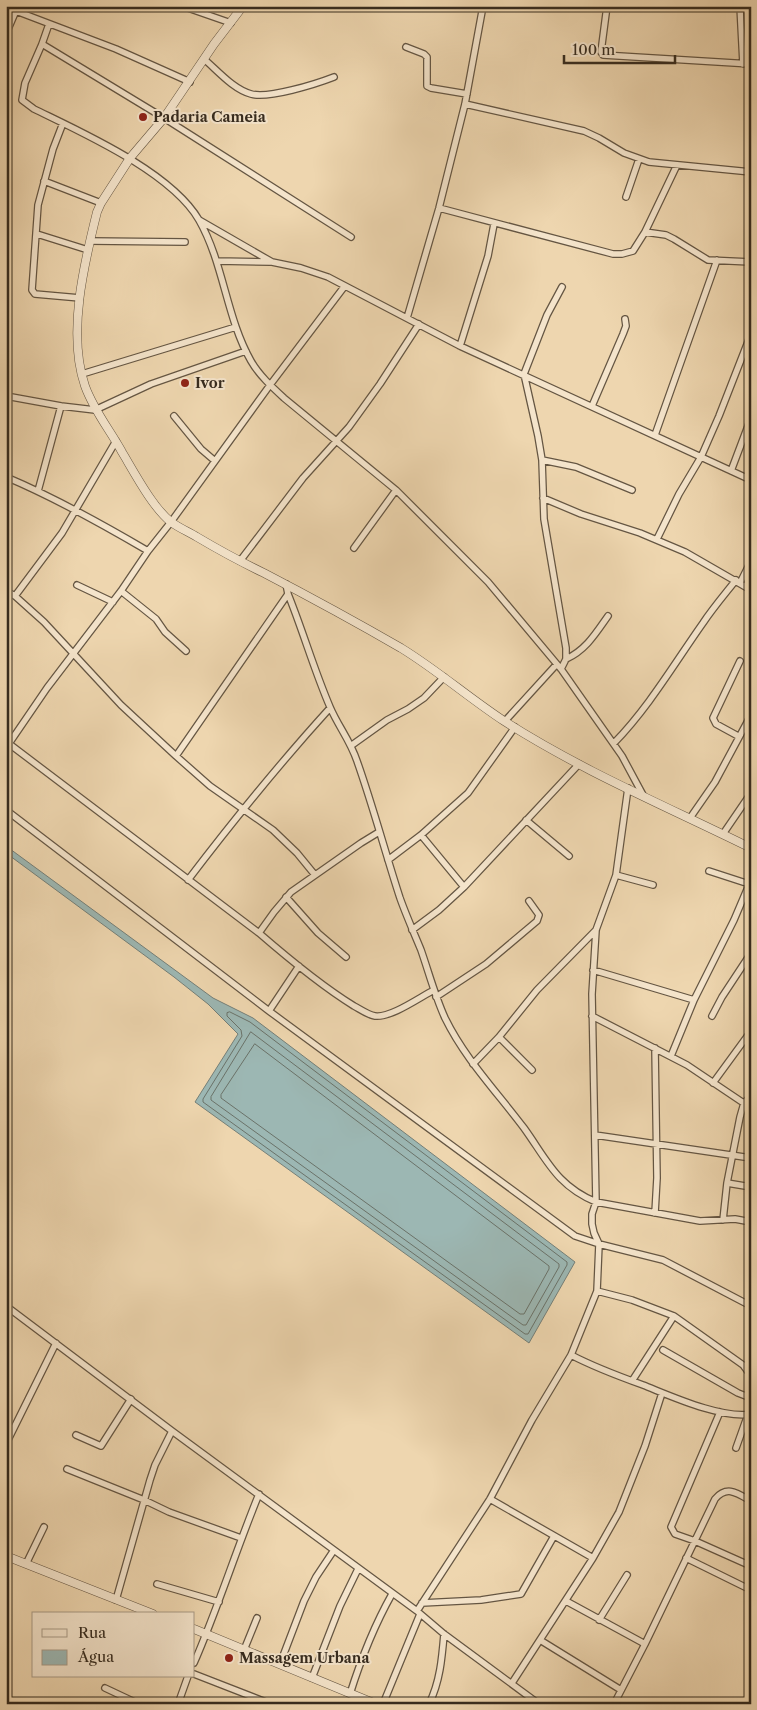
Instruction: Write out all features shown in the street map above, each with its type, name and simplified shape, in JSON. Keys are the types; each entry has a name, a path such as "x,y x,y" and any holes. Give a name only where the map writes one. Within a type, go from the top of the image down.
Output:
{"street":[{"path":"182,6 231,23"},
{"path":"243,6 164,118 130,158 101,203 88,250 78,320 79,357 82,374 85,387 95,410 153,501 171,522 403,649 505,721 579,764 751,848"},
{"path":"407,318 439,208 465,104 483,6"},
{"path":"607,6 601,52 603,55 751,64"},
{"path":"740,6 744,64"},
{"path":"6,34 17,9 49,24 116,49 190,82"},
{"path":"49,24 24,83 22,100 34,109 130,158 187,202 199,220 217,261 236,327 252,364 284,398 396,490 488,582 559,667 614,743 643,795"},
{"path":"42,44 164,118 351,237"},
{"path":"406,47 427,57 427,86 467,94"},
{"path":"204,59 237,87 251,94 266,95 334,77"},
{"path":"465,104 584,131 600,138 624,153 649,162 751,172"},
{"path":"63,123 53,149 38,205 33,293 80,298"},
{"path":"626,197 639,159"},
{"path":"439,208 613,254 622,254 633,251 645,232 677,165"},
{"path":"44,181 101,203"},
{"path":"199,220 272,262"},
{"path":"460,346 488,256 494,224"},
{"path":"645,232 674,239 708,260 751,262"},
{"path":"37,234 88,250"},
{"path":"90,241 185,242"},
{"path":"655,435 717,260"},
{"path":"217,261 272,262 301,268 328,277 460,346 751,480"},
{"path":"344,287 171,522 148,550 121,592 47,688 7,745 259,933 298,966 343,999 374,1016 395,1011 434,990"},
{"path":"562,287 547,316 524,374 542,460 543,498 550,561 566,648 566,658"},
{"path":"592,406 623,334 626,326 625,319"},
{"path":"240,561 303,478 349,426 380,384 419,324"},
{"path":"82,374 236,327"},
{"path":"657,539 679,494 701,458 751,334"},
{"path":"6,396 95,410 151,384 246,351"},
{"path":"38,491 61,406"},
{"path":"174,416 201,449 215,461"},
{"path":"731,471 751,418"},
{"path":"16,596 58,539 116,441"},
{"path":"542,460 576,467 632,490"},
{"path":"6,477 75,510 148,550"},
{"path":"354,548 396,490"},
{"path":"543,498 581,514 657,539 685,552 751,590"},
{"path":"614,743 633,724 704,622 738,582 751,562"},
{"path":"286,584 330,708 352,745 388,860 436,997 449,1025 473,1064 504,1102 565,1185 584,1198 596,1202 700,1221 743,1220 751,1222"},
{"path":"77,585 113,602"},
{"path":"6,591 16,596 74,654 121,705 176,756 210,786 273,830 315,874"},
{"path":"121,592 156,619 165,632 186,651"},
{"path":"176,756 288,594"},
{"path":"505,721 566,658 574,655 590,642 608,616"},
{"path":"738,736 716,724 713,718 740,662"},
{"path":"352,745 386,720 408,709 424,698 444,677"},
{"path":"188,880 243,808 330,708"},
{"path":"690,818 714,782 751,715"},
{"path":"388,860 421,835 468,793 515,727"},
{"path":"412,930 439,910 464,887 579,764"},
{"path":"384,1704 422,1603 490,1499 532,1420 571,1354 597,1292 599,1244 592,1224 592,1214 596,1202 592,1016 593,970 596,930 616,875 628,788"},
{"path":"723,834 751,793"},
{"path":"6,810 269,1010 575,1236 663,1260 751,1306"},
{"path":"526,820 568,856"},
{"path":"259,933 286,897 315,874 379,832"},
{"path":"421,835 464,887"},
{"path":"671,1056 694,1000 734,920 750,882 709,871"},
{"path":"616,875 652,886"},
{"path":"286,897 318,933 346,957"},
{"path":"436,997 486,964 538,921 539,915 528,901"},
{"path":"473,1064 499,1037 537,990 596,930"},
{"path":"712,1016 751,953"},
{"path":"269,1010 298,966"},
{"path":"593,970 694,1000"},
{"path":"592,1016 671,1056 751,1108"},
{"path":"713,1082 751,1031"},
{"path":"499,1037 532,1070"},
{"path":"655,1048 655,1213"},
{"path":"723,1220 727,1183 744,1103 751,1096"},
{"path":"595,1135 751,1158"},
{"path":"727,1183 751,1187"},
{"path":"597,1292 632,1300 674,1316 743,1365 751,1376"},
{"path":"6,1306 539,1704"},
{"path":"632,1381 674,1316"},
{"path":"6,1444 56,1343"},
{"path":"664,1350 738,1393 751,1398"},
{"path":"571,1354 590,1365 662,1393 720,1412 749,1414"},
{"path":"512,1683 593,1558 619,1512 645,1446 662,1393"},
{"path":"76,1435 101,1446 131,1399"},
{"path":"736,1448 751,1406"},
{"path":"720,1412 672,1527 675,1534 751,1566"},
{"path":"116,1600 155,1465 172,1431"},
{"path":"67,1470 144,1500 168,1512 241,1538"},
{"path":"614,1704 715,1499 720,1493 727,1491 736,1492 751,1500"},
{"path":"195,1662 259,1494"},
{"path":"490,1499 593,1558"},
{"path":"26,1564 44,1526"},
{"path":"422,1603 481,1600 521,1594 554,1536"},
{"path":"280,1664 304,1601 316,1577 334,1550"},
{"path":"6,1556 148,1612"},
{"path":"686,1558 751,1590"},
{"path":"312,1678 340,1606 358,1569"},
{"path":"599,1620 627,1575"},
{"path":"157,1584 219,1602"},
{"path":"350,1694 379,1616 392,1594"},
{"path":"566,1601 645,1644"},
{"path":"244,1650 257,1618"},
{"path":"195,1630 376,1704"},
{"path":"429,1704 437,1684 444,1634"},
{"path":"540,1640 621,1690"},
{"path":"195,1674 271,1704"},
{"path":"178,1704 187,1678"},
{"path":"105,1688 139,1704"}],"water":[{"path":"6,846 213,998 253,1018 575,1262 529,1343 195,1102 238,1034 208,1004 174,977 6,853"}],"place":[{"name":"Padaria Cameia","path":"143,117"},
{"name":"Ivor","path":"185,383"},
{"name":"Massagem Urbana","path":"229,1658"}]}
